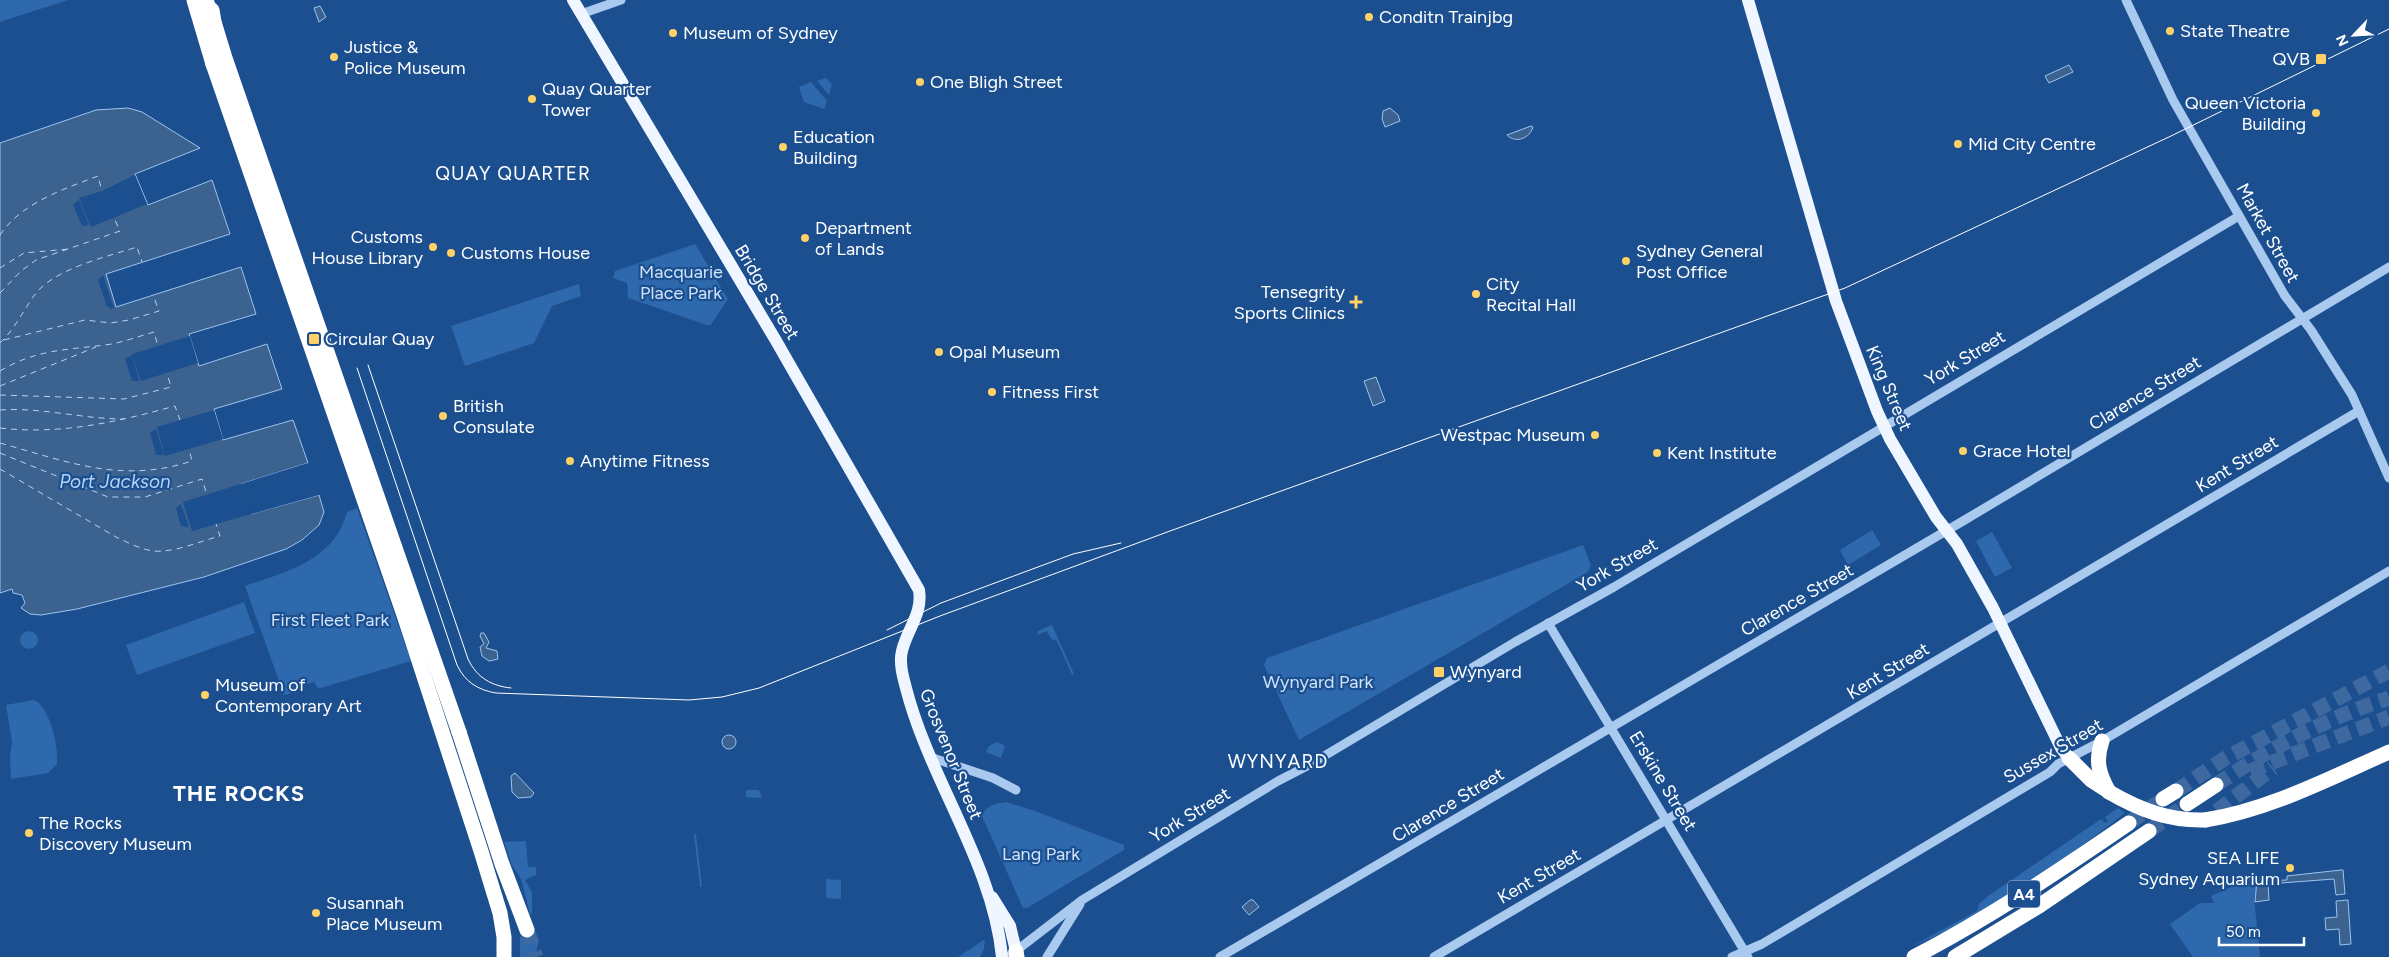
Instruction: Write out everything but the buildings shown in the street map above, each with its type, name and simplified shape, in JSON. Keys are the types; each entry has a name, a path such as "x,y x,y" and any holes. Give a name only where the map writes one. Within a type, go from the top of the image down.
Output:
{"highway":[{"path":"194,0 213,64 404,615 481,851 500,913 504,937 504,957"},
{"path":"206,0 502,864 527,930"},
{"path":"212,0 214,22"},
{"path":"2102,741 2097,759 2100,775 2109,792"},
{"path":"2068,758 2091,780 2132,806 2185,821 2227,817 2280,799 2389,752"},
{"path":"2187,804 2216,785"},
{"name":"A4","path":"1914,957 1968,929 2041,883 2129,822"},
{"name":"A4","path":"1955,957 2025,915 2149,831"}],"main road":[{"name":"Bridge Street","path":"573,0 775,339 919,590 920,605"},
{"name":"King Street","path":"1748,0 1836,301 1884,426 1931,509 1957,544 2001,623 2061,748 2068,758"},
{"name":"Grosvenor Street","path":"920,605 902,650 901,660 906,690 930,757 985,886 1010,926 1014,955"},
{"name":"Grosvenor Street","path":"985,886 1002,957"}],"street":[{"path":"582,14 621,0"},
{"name":"Market Street","path":"2126,0 2173,100 2239,216 2285,296 2302,318 2352,395 2389,478"},
{"name":"York Street","path":"1014,955 1082,900 1282,778 1309,765 1548,623 1614,587 2239,216"},
{"name":"Clarence Street","path":"1220,957 1946,531 2389,267"},
{"name":"Kent Street","path":"1434,957 2359,411"},
{"name":"Sussex Street","path":"1732,957 1746,954 2068,758 2102,741 2389,572"},
{"name":"Erskine Street","path":"1548,623 1746,954"},
{"path":"930,757 992,778 1016,790"},
{"path":"1047,957 1082,900"}],"green space":[{"path":"0,0 68,0 0,22"},
{"path":"826,78 832,84 829,95 817,81"},
{"path":"811,82 827,101 824,109 804,102 799,87"},
{"name":"Macquarie Place Park","path":"695,244 728,299 710,326 628,298 627,283 613,278 615,271"},
{"path":"579,284 581,296 552,306 534,343 465,366 451,326"},
{"name":"First Fleet Park","path":"357,508 411,661 321,688 318,688 314,682 292,689 293,693 284,695 245,586 292,569 320,553 332,542 341,528 347,512"},
{"path":"1872,530 1881,545 1848,565 1840,550"},
{"path":"1992,532 2012,568 1995,577 1976,541"},
{"name":"Wynyard Park","path":"1583,545 1591,565 1588,572 1299,740 1264,665 1267,658"},
{"path":"244,602 255,633 137,675 126,645"},
{"path":"1052,625 1074,674 1072,675 1057,641 1051,639 1047,631 1037,635 1038,631"},
{"path":"29,631 35,634 38,640 35,646 29,649 23,646 20,640 23,634"},
{"path":"34,700 40,704 49,719 55,739 57,764 48,773 11,779 10,757 12,742 6,705"},
{"path":"997,742 1005,746 1001,758 986,752 989,746"},
{"path":"746,790 759,790 762,798 746,797"},
{"name":"Lang Park","path":"1006,802 1124,845 1124,850 1027,908 1023,908 982,816 989,807"},
{"path":"2118,808 2125,813 2050,869 1967,920 1912,946 1977,911 1979,904 1988,896 2101,819 2105,823 2108,821 2105,817"},
{"path":"694,834 696,834 702,887 700,887"},
{"path":"526,841 528,867 536,867 536,875 525,880 532,892 532,913 530,914 521,879 512,865 504,842"},
{"path":"2252,878 2256,888 2254,897 2260,957 2193,957 2170,924 2200,903 2214,903 2211,896"},
{"path":"826,879 841,880 841,899 826,898"},
{"path":"535,932 539,940 535,957 520,957 520,937"},
{"path":"985,939 984,949 980,957 958,957"}],"water":[{"path":"320,6 326,17 319,22 314,8"},
{"path":"2069,65 2073,72 2049,83 2045,76"},
{"name":"Port Jackson","path":"128,108 142,112 200,148 135,174 148,205 212,180 230,234 106,274 116,307 241,267 256,314 189,334 199,366 267,344 282,389 214,409 223,440 293,420 308,463 241,484 251,514 319,495 324,512 319,525 302,540 286,549 204,577 77,609 41,615 30,614 21,608 25,603 22,595 13,593 12,589 0,593 0,143 96,110"},
{"path":"1390,108 1398,115 1400,121 1385,127 1382,119 1383,111"},
{"path":"1531,126 1533,127 1526,137 1514,139 1507,135"},
{"path":"1376,377 1385,401 1373,406 1364,381"},
{"path":"481,633 484,633 489,642 486,648 497,651 498,659 489,661 482,656 480,647 484,644 480,636"},
{"path":"729,735 734,737 736,742 734,747 729,749 724,747 722,742 724,737"},
{"path":"515,773 534,793 531,797 518,798 512,792 511,776"},
{"path":"2343,870 2345,894 2336,895 2334,879 2268,884 2269,900 2255,902 2257,879 2263,878 2264,881 2287,880 2287,876"},
{"path":"1250,900 1253,900 1259,907 1249,915 1242,907"},
{"path":"2348,900 2351,944 2340,945 2339,929 2326,930 2325,918 2337,917 2336,901"}],"pier":[{"path":"135,175 147,204 91,227 79,198 102,191"},
{"path":"79,200 89,225 82,226 73,205"},
{"path":"103,275 114,308 110,309 110,307 107,307 98,280"},
{"path":"190,336 198,363 141,381 132,354"},
{"path":"132,355 139,381 132,381 125,359"},
{"path":"214,410 223,439 165,456 157,427"},
{"path":"156,429 164,455 156,455 150,432"},
{"path":"308,463 309,466 244,485 252,511 318,492 319,495 192,531 183,502"},
{"path":"181,504 188,527 181,526 176,508"}],"ferry route":[{"path":"0,235 19,214 44,198 98,176 102,191"},
{"path":"0,293 21,271 36,260 120,231 114,218"},
{"path":"0,343 15,325 36,293 56,277 83,264 137,247 142,262"},
{"path":"0,268 24,253 69,249"},
{"path":"4,340 85,320 111,323 159,311 153,295"},
{"path":"0,371 14,363 41,354 112,344 154,332 158,346"},
{"path":"0,386 96,347"},
{"path":"0,395 124,399 171,387 167,373"},
{"path":"0,428 44,430 88,426 175,406 180,420"},
{"path":"0,410 31,410 124,419"},
{"path":"0,443 95,468 142,471 166,468 192,461 189,449"},
{"path":"0,453 108,497 145,497 202,479 207,495"},
{"path":"0,469 116,537 144,549 156,551 169,550 220,536 216,524"}],"tunnel":[{"path":"2176,791 2224,759 2389,671"},
{"path":"2216,785 2278,746 2343,715 2389,698"},
{"path":"2250,771 2389,717"},
{"path":"2217,811 2273,768"},
{"path":"2129,823 2163,799"},
{"path":"2149,831 2187,804"},
{"path":"527,930 536,957"}],"tram line":[{"path":"357,368 457,665 468,681 483,690 496,693 689,700 722,697 759,688 940,616 1170,531 1845,288 2171,136 2389,29"},
{"path":"368,365 468,659 476,671 486,680 511,688"},
{"path":"887,630 941,603 1073,554 1121,543"}],"place":[{"name":"Conditn Trainjbg","path":"1369,17"},
{"name":"State Theatre","path":"2170,31"},
{"name":"Museum of Sydney","path":"673,33"},
{"name":"Justice & Police Museum","path":"334,57"},
{"name":"QVB","path":"2321,59"},
{"name":"One Bligh Street","path":"920,82"},
{"name":"Quay Quarter Tower","path":"532,99"},
{"name":"Queen Victoria Building","path":"2316,113"},
{"name":"Mid City Centre","path":"1958,144"},
{"name":"Education Building","path":"783,147"},
{"name":"Department of Lands","path":"805,238"},
{"name":"Customs House Library","path":"433,247"},
{"name":"Customs House","path":"451,253"},
{"name":"Sydney General Post Office","path":"1626,261"},
{"name":"City Recital Hall","path":"1476,294"},
{"name":"Tensegrity Sports Clinics","path":"1356,302"},
{"name":"Circular Quay","path":"314,339"},
{"name":"Opal Museum","path":"939,352"},
{"name":"Fitness First","path":"992,392"},
{"name":"British Consulate","path":"443,416"},
{"name":"Westpac Museum","path":"1595,435"},
{"name":"Grace Hotel","path":"1963,451"},
{"name":"Kent Institute","path":"1657,453"},
{"name":"Anytime Fitness","path":"570,461"},
{"name":"Wynyard","path":"1439,672"},
{"name":"Museum of Contemporary Art","path":"205,695"},
{"name":"The Rocks Discovery Museum","path":"29,833"},
{"name":"SEA LIFE Sydney Aquarium","path":"2290,868"},
{"name":"Susannah Place Museum","path":"316,913"}],"district":[{"name":"QUAY QUARTER","path":"513,173"},
{"name":"WYNYARD","path":"1278,761"},
{"name":"THE ROCKS","path":"239,793"}]}
